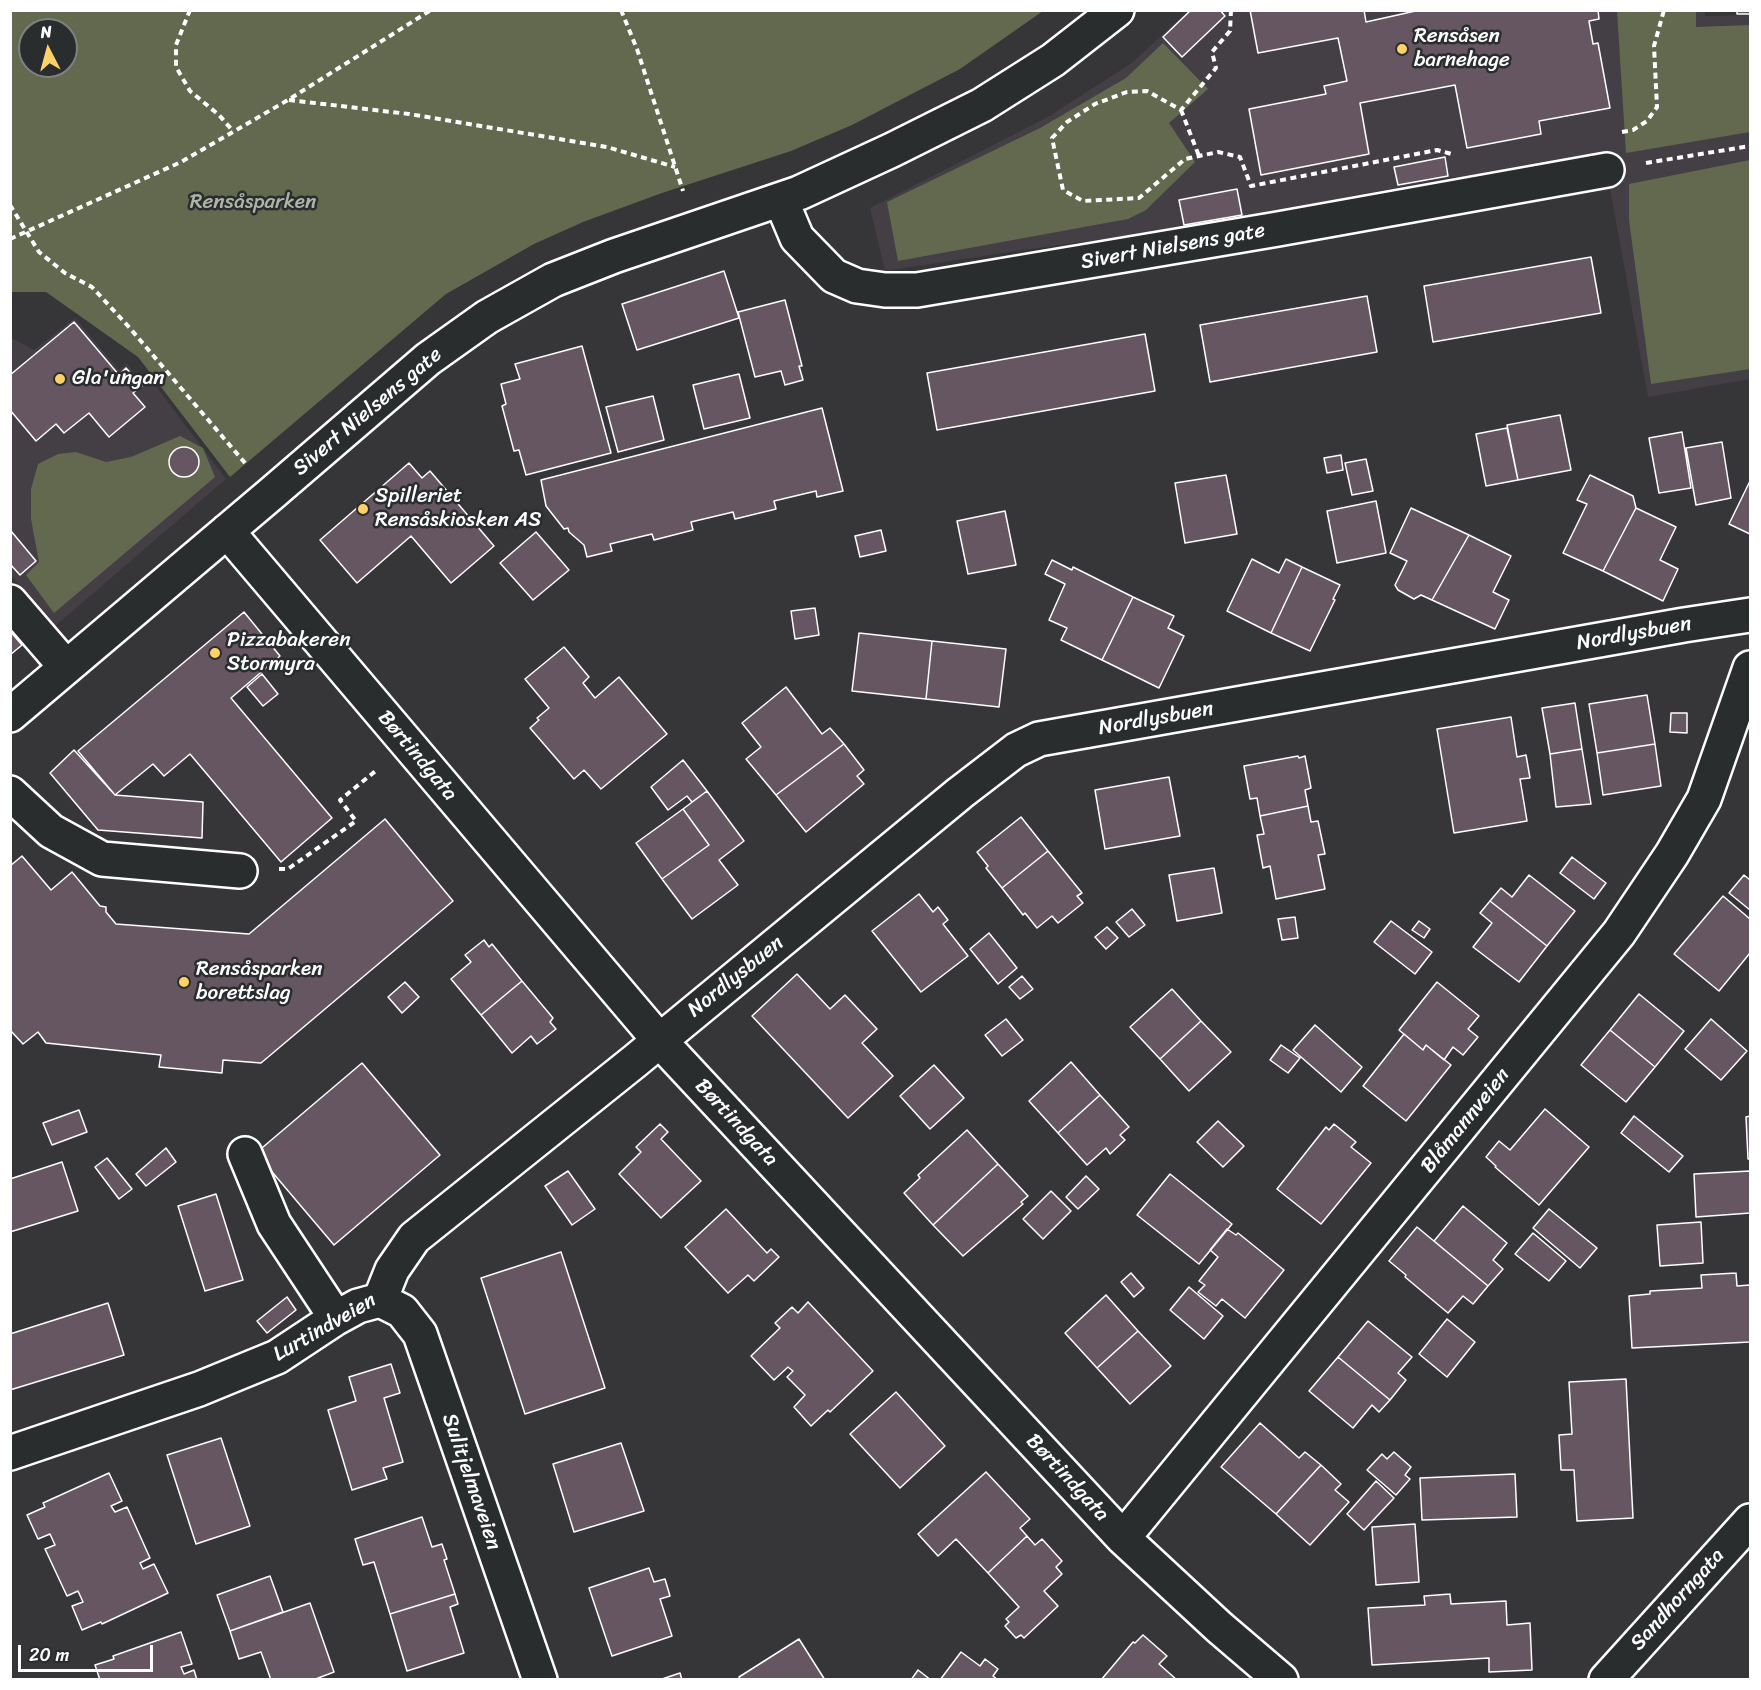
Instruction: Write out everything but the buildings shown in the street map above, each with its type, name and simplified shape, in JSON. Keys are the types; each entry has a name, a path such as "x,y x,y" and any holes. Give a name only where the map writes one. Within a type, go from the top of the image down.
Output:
{"street":[{"name":"Sivert Nielsens gate","path":"10,715 428,359 487,317 553,280 614,256 781,200 892,150 982,105 1053,60 1117,10"},
{"name":"Sivert Nielsens gate","path":"781,200 797,238 834,276 857,286 885,290 917,290 1607,170"},
{"name":"Børtindgata","path":"227,531 659,1040 1123,1538 1219,1627 1281,1680"},
{"path":"10,603 66,668"},
{"name":"Nordlysbuen","path":"659,1040 960,793 1016,750 1039,739 1750,615"},
{"name":"Blåmannveien","path":"1123,1538 1619,933 1672,854 1704,800 1750,668"},
{"path":"10,793 51,831 102,859 240,871"},
{"name":"Lurtindveien","path":"10,1453 222,1380 277,1357 358,1306 380,1300 392,1270 414,1238 659,1040"},
{"path":"245,1154 274,1224 336,1318"},
{"name":"Sulitjelmaveien","path":"380,1300 402,1311 420,1334 531,1677"},
{"name":"Sandhorngata","path":"1606,1680 1750,1521"}],"path":[{"path":"190,10 176,45 176,68 190,91 219,114 233,131"},
{"path":"10,239 181,162 288,100 431,10"},
{"path":"621,10 637,49 685,195"},
{"path":"1181,110 1216,68 1212,52 1230,31 1231,10"},
{"path":"1619,133 1633,130 1647,121 1657,107 1654,46 1664,10"},
{"path":"1199,156 1181,110 1147,90 1127,92 1095,104 1067,122 1052,138 1063,190 1083,201 1139,198 1185,159 1218,152 1240,157 1251,186 1437,150 1460,156"},
{"path":"288,100 409,114 608,147 675,167"},
{"path":"1607,170 1750,146"},
{"path":"10,205 39,252 64,273 92,287 250,468"},
{"path":"240,871 288,869 356,820 340,800 382,766"}],"shaded area":[{"path":"1705,10 1705,16 1750,15 1750,379 1648,397 1604,156 1475,178 1452,177 1185,228 885,271 870,208 1046,118 1132,63 1188,11"},
{"path":"75,318 119,370 127,364 142,383 152,381 226,479 54,627 11,575 10,337 34,350"}],"green space":[{"name":"Rensåsparken","path":"11,10 1043,11 960,69 852,125 791,151 662,193 583,222 534,244 446,294 230,477 138,357 46,292 11,292"},
{"path":"1617,11 1696,11 1696,27 1750,25 1750,132 1626,153"},
{"path":"1163,43 1208,89 1169,123 1195,162 1146,210 1128,219 898,261 887,202 1040,128 1126,78"},
{"path":"1750,160 1750,369 1651,384 1629,220 1629,184"},
{"path":"180,436 203,448 215,477 54,613 26,575 39,562 31,519 31,489 38,464 58,454 76,452 106,462 131,457"}],"place":[{"name":"Rensåsen barnehage","path":"1402,49"},
{"name":"Gla'ungan","path":"60,379"},
{"name":"Spilleriet Rensåskiosken AS","path":"363,509"},
{"name":"Pizzabakeren Stormyra","path":"215,653"},
{"name":"Rensåsparken borettslag","path":"184,982"}]}
